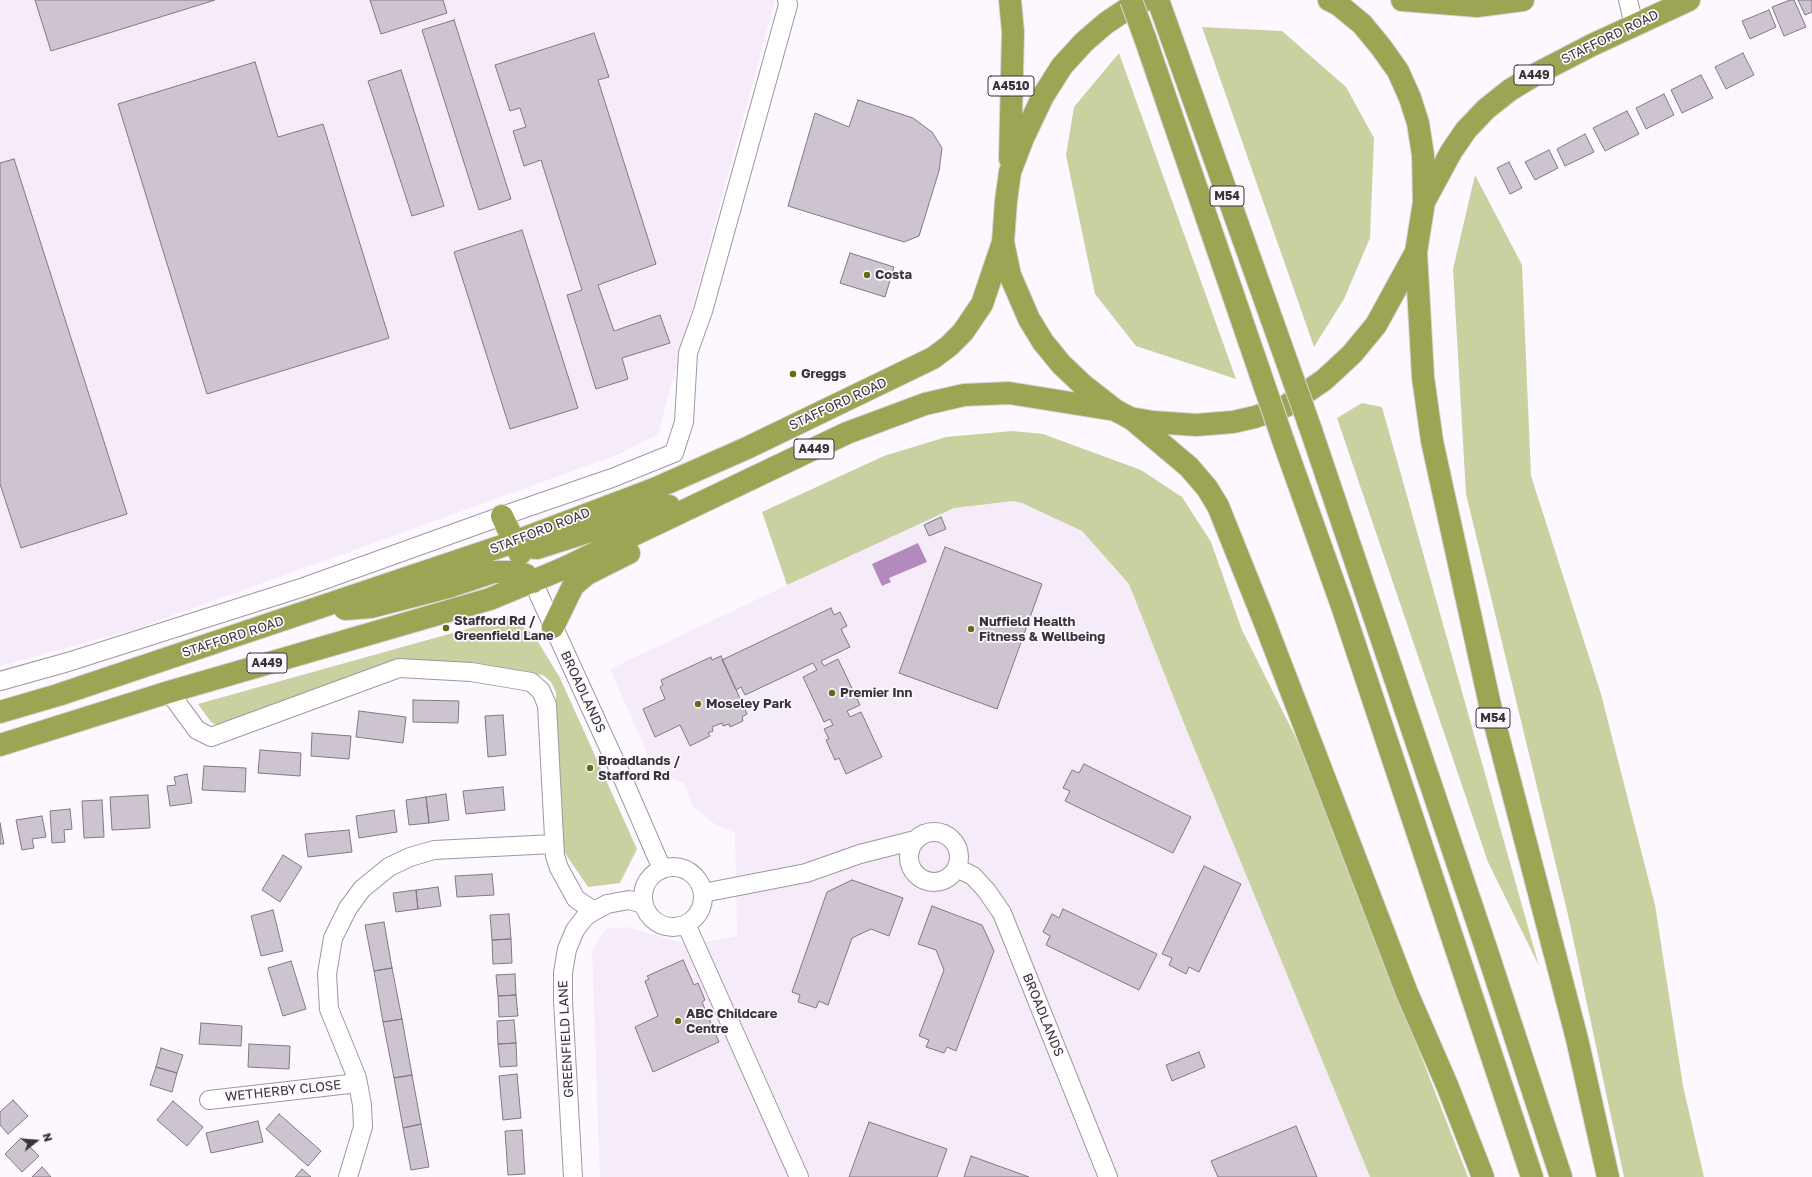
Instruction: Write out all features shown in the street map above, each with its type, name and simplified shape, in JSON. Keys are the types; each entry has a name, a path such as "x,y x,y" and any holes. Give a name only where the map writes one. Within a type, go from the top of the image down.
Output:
{"highway":[{"name":"A4510","path":"1010,0 1012,32 1010,172"},
{"name":"M54","path":"1131,0 1344,613 1532,1177"},
{"path":"1146,0 1130,7 1106,23 1084,42 1062,66 1043,96 1023,138 1010,172 1003,242 1010,275 1023,308 1043,342 1061,364 1082,385 1122,414 1189,467 1207,488 1218,506 1263,618 1407,993 1447,1085 1483,1177"},
{"name":"M54","path":"1158,0 1311,430 1562,1177"},
{"path":"1122,414 1177,424 1209,424 1255,418 1286,406 1324,380 1352,354 1376,325 1416,252 1424,202 1423,155 1420,134 1410,98 1398,71 1362,24 1339,5 1329,0"},
{"path":"1402,0 1477,6 1523,0"},
{"name":"STAFFORD ROAD","path":"1424,202 1451,152 1466,130 1486,109 1510,90 1538,72 1688,0"},
{"name":"STAFFORD ROAD","path":"0,712 58,695 514,542 695,472 933,358 963,332 982,304 1003,242"},
{"name":"M54","path":"1416,252 1423,378 1432,441 1490,706 1577,1039 1608,1177"},
{"name":"A449","path":"0,745 169,692 490,599 533,582 847,434 932,402 964,395 1009,393 1122,414"},
{"path":"514,542 525,547 538,548 652,510 718,494"},
{"path":"553,627 573,586 587,574 638,548 718,494"},
{"path":"502,516 533,582"},
{"path":"308,612 371,607 448,587 493,572 517,572 526,575 533,582"}],"street":[{"path":"0,681 68,662 304,587 612,478 674,453 684,422 688,353 703,311 788,5 787,0"},
{"path":"1628,0 1634,25"},
{"name":"BROADLANDS","path":"533,582 621,774 662,869"},
{"path":"169,692 197,730 211,737 399,668 471,672 531,682 542,691 547,705 555,856 559,868 576,899 594,910"},
{"path":"931,831 940,832 952,838 957,845 960,854 958,868 951,877 940,882 931,882 923,880 914,872 912,868 909,861 909,852 915,840 922,834 931,831"},
{"path":"703,893 806,873 860,854 915,840"},
{"path":"348,1177 363,1127 362,1105 358,1083 329,1009 327,974 333,938 348,908 362,889 389,867 410,857 434,850 554,844"},
{"path":"882,849 912,868"},
{"path":"680,867 688,871 700,884 703,893 703,902 700,911 694,919 686,924 673,927 660,924 652,919 643,904 644,887 652,876 662,869 680,867"},
{"name":"BROADLANDS","path":"958,868 973,876 986,890 1002,913 1108,1177"},
{"name":"GREENFIELD LANE","path":"573,1177 563,973 568,949 575,930 585,917 594,910 607,904 629,900 643,904"},
{"path":"686,924 799,1177"},
{"name":"WETHERBY CLOSE","path":"209,1100 358,1083"}],"shaded area":[{"path":"0,0 775,0 658,434 617,455 135,629 0,666"},
{"path":"1014,501 1022,503 1082,531 1129,584 1183,721 1370,1177 600,1177 592,950 606,929 627,927 690,945 737,936 735,833 716,825 693,807 684,783 657,775 610,669 891,536 954,508"},
{"path":"918,543 927,562 889,578 891,582 882,586 872,564"}],"green space":[{"path":"1202,27 1282,31 1346,87 1374,138 1370,238 1344,299 1314,347"},
{"path":"1119,53 1236,379 1136,346 1095,294 1066,155 1074,107"},
{"path":"1475,175 1522,265 1531,476 1601,694 1655,905 1683,1086 1704,1177 1624,1177 1568,915 1466,494 1453,269"},
{"path":"1362,403 1382,407 1539,966 1488,862 1337,418"},
{"path":"1012,431 1043,434 1141,470 1182,497 1211,542 1242,630 1304,754 1468,1177 1370,1177 1183,721 1129,584 1082,531 1022,503 1014,501 954,508 787,585 762,512 884,456 946,437"},
{"path":"510,617 534,635 560,678 637,849 620,883 588,887 558,843 556,692 551,682 543,675 411,661 224,729 211,722 198,704"}],"building":[{"path":"35,0 215,0 51,51"},
{"path":"370,0 443,0 447,13 381,34"},
{"path":"1790,0 1794,0 1806,27 1784,36 1772,7"},
{"path":"1798,0 1812,0 1812,12 1805,15"},
{"path":"1769,10 1776,27 1750,39 1742,21"},
{"path":"454,20 511,199 479,210 422,30"},
{"path":"594,33 609,77 598,80 656,264 598,285 614,331 660,315 670,343 622,358 628,379 596,389 567,295 582,290 541,160 524,166 513,131 526,127 520,108 510,111 495,65"},
{"path":"1743,53 1754,75 1726,89 1715,67"},
{"path":"255,62 278,137 323,124 389,338 207,394 118,104"},
{"path":"401,70 444,206 412,216 368,81"},
{"path":"1701,75 1713,98 1682,113 1671,90"},
{"path":"1664,94 1674,115 1646,129 1636,108"},
{"path":"858,100 913,118 932,132 942,148 939,171 919,236 904,242 788,206 815,113 849,127"},
{"path":"1627,111 1639,134 1605,151 1593,128"},
{"path":"1585,134 1594,152 1565,166 1557,149"},
{"path":"1549,150 1558,168 1535,180 1525,162"},
{"path":"14,159 127,514 21,548 0,484 0,163"},
{"path":"1509,162 1522,188 1510,194 1497,168"},
{"path":"522,230 578,408 510,429 454,252"},
{"name":"Costa","path":"850,253 894,267 885,297 840,283"},
{"path":"941,517 946,529 929,536 924,525"},
{"name":"Nuffield Health Fitness & Wellbeing","path":"945,547 1042,584 997,709 899,673"},
{"name":"Premier Inn","path":"831,608 834,615 840,612 847,626 841,629 850,647 821,661 824,666 838,659 860,705 847,711 850,717 861,712 882,757 846,774 839,758 835,760 826,740 829,739 824,729 833,725 830,719 824,722 803,677 817,670 813,663 745,695 741,687 736,690 722,660"},
{"name":"Moseley Park","path":"721,656 747,714 742,717 743,721 730,727 729,724 723,726 722,723 712,727 713,731 708,733 710,736 690,746 680,725 655,737 643,709 665,699 660,687 663,685 661,680 711,657 712,660"},
{"path":"413,700 459,701 458,723 413,722"},
{"path":"359,711 406,717 403,743 356,737"},
{"path":"503,715 506,755 488,757 485,716"},
{"path":"312,733 351,736 349,759 311,756"},
{"path":"260,750 301,753 300,776 258,773"},
{"path":"1084,764 1191,817 1173,853 1065,801 1070,791 1063,788 1072,770 1079,773"},
{"path":"204,766 246,768 245,792 202,790"},
{"path":"187,774 192,803 170,806 167,786 176,785 174,777"},
{"path":"503,787 505,810 466,814 463,791"},
{"path":"446,794 449,820 429,823 426,797"},
{"path":"148,795 150,828 112,830 110,797"},
{"path":"426,797 429,823 409,825 406,800"},
{"path":"102,800 104,837 84,838 82,801"},
{"path":"70,809 72,829 64,830 65,842 52,843 50,811"},
{"path":"394,810 397,832 359,838 356,816"},
{"path":"42,816 46,837 32,839 34,848 22,850 16,820"},
{"path":"0,823 4,844 0,844"},
{"path":"349,830 352,852 308,857 305,834"},
{"path":"283,855 302,867 280,902 262,890"},
{"path":"1204,866 1241,884 1199,972 1189,967 1186,974 1169,965 1172,958 1162,954"},
{"path":"492,874 494,895 457,897 455,876"},
{"path":"852,880 903,898 889,936 871,929 852,938 828,1005 819,1001 816,1008 798,1002 800,995 792,992 827,892"},
{"path":"438,887 441,906 418,909 416,890"},
{"path":"416,890 418,909 396,912 393,893"},
{"path":"932,906 982,925 994,951 956,1051 947,1047 944,1053 926,1047 929,1040 919,1036 944,970 936,950 918,944"},
{"path":"1063,909 1157,954 1139,990 1046,945 1050,936 1043,932 1052,914 1059,918"},
{"path":"273,910 283,951 261,956 251,916"},
{"path":"509,914 511,939 492,940 490,915"},
{"path":"384,922 392,968 374,971 365,925"},
{"path":"511,939 512,963 493,964 492,940"},
{"name":"ABC Childcare Centre","path":"683,960 694,985 698,983 705,1000 702,1002 719,1042 653,1072 635,1027 658,1016 645,981 649,979 647,976"},
{"path":"291,961 306,1009 283,1016 268,968"},
{"path":"392,968 402,1019 383,1022 374,971"},
{"path":"515,974 516,995 498,996 496,975"},
{"path":"516,995 518,1016 499,1017 498,996"},
{"path":"402,1019 412,1075 394,1078 383,1022"},
{"path":"514,1020 516,1043 498,1044 497,1021"},
{"path":"201,1023 242,1026 241,1046 199,1044"},
{"path":"516,1043 517,1066 500,1067 498,1044"},
{"path":"249,1044 290,1046 289,1069 248,1067"},
{"path":"161,1048 183,1055 177,1073 156,1067"},
{"path":"1199,1052 1205,1067 1172,1081 1166,1065"},
{"path":"156,1067 177,1073 172,1092 150,1085"},
{"path":"517,1074 521,1118 503,1120 499,1076"},
{"path":"412,1075 421,1124 403,1128 394,1078"},
{"path":"13,1100 28,1116 8,1134 0,1125 0,1112"},
{"path":"173,1101 203,1127 187,1146 157,1120"},
{"path":"279,1114 321,1151 308,1166 266,1129"},
{"path":"258,1121 263,1142 211,1153 206,1133"},
{"path":"869,1122 947,1149 937,1177 849,1177"},
{"path":"421,1124 429,1167 411,1170 403,1128"},
{"path":"1296,1126 1317,1177 1218,1177 1211,1161"},
{"path":"522,1130 525,1174 508,1175 505,1131"},
{"path":"21,1138 39,1156 22,1172 5,1154"},
{"path":"971,1156 1029,1177 964,1177"},
{"path":"42,1167 51,1177 32,1177"},
{"path":"302,1169 311,1177 295,1177"}],"place":[{"name":"Costa","path":"867,275"},
{"name":"Greggs","path":"793,374"},
{"name":"Stafford Rd / Greenfield Lane","path":"446,628"},
{"name":"Nuffield Health Fitness & Wellbeing","path":"971,629"},
{"name":"Premier Inn","path":"832,693"},
{"name":"Moseley Park","path":"698,704"},
{"name":"Broadlands / Stafford Rd","path":"590,768"},
{"name":"ABC Childcare Centre","path":"678,1021"}]}
